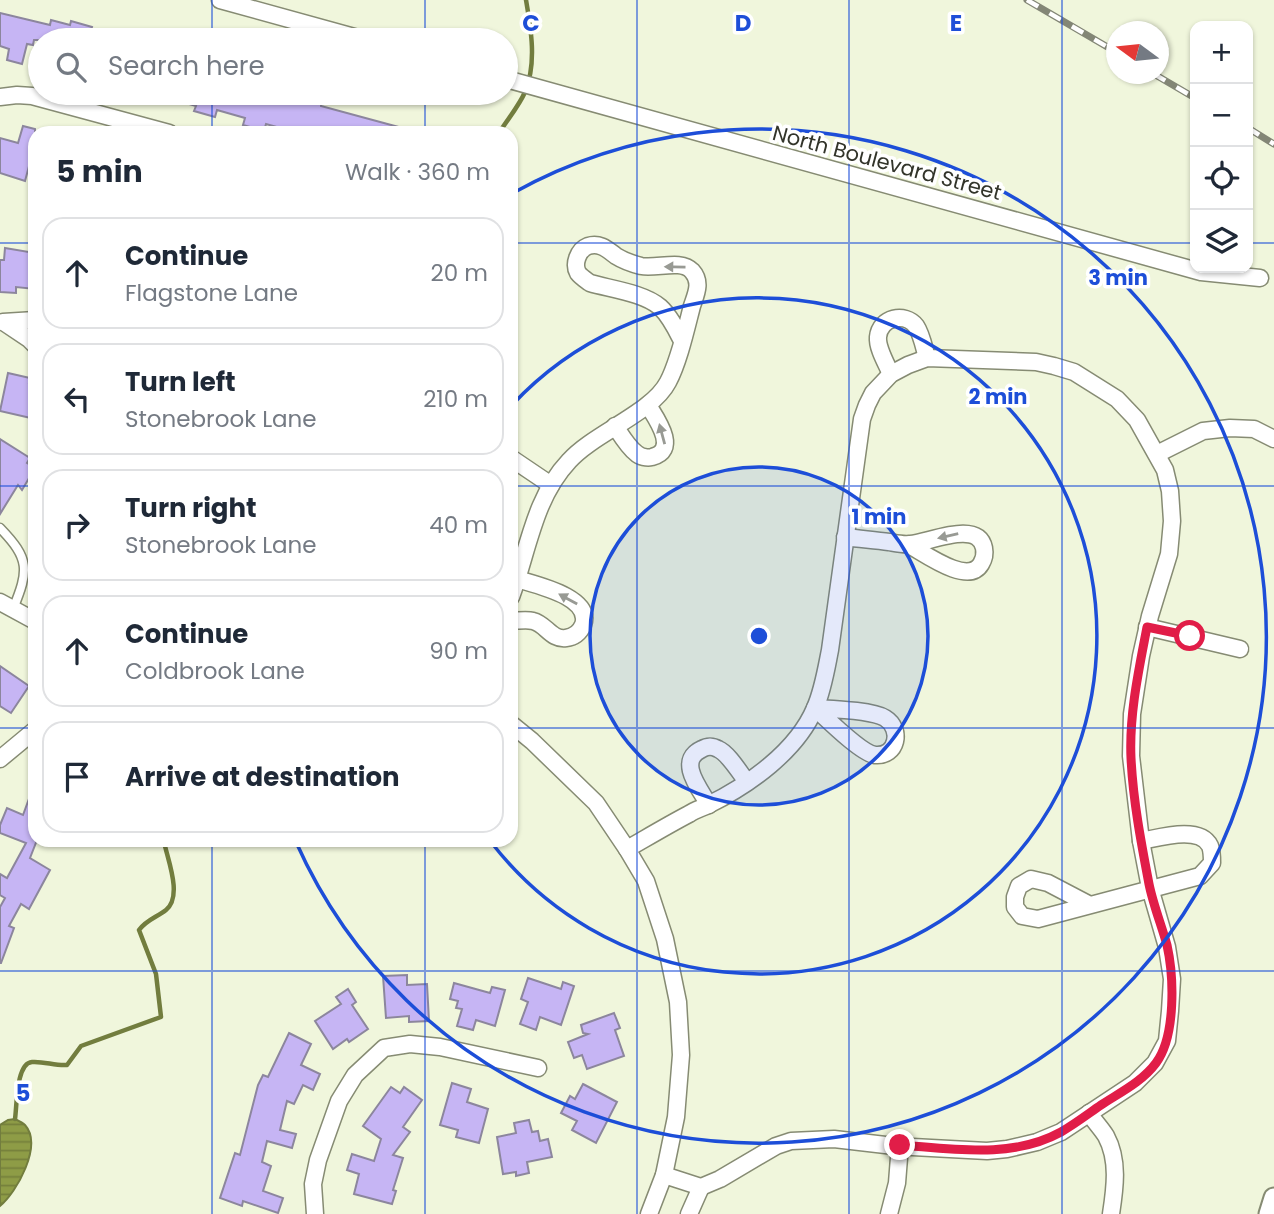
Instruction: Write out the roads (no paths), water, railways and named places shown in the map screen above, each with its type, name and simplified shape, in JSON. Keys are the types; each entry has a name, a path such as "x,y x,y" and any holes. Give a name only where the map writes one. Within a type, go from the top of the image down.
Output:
{"street":[{"path":"220,0 322,28"},
{"name":"North Boulevard Street","path":"518,82 1201,272 1260,278"},
{"path":"0,97 28,96"},
{"path":"65,105 143,126"},
{"path":"518,576 534,521 551,485 568,461 586,444 648,405 668,383 682,341 698,286 696,277 684,265 656,267 632,263 596,245 581,251 577,257 578,274 590,283 651,301 669,317 682,341"},
{"path":"891,374 878,340 879,331 889,320 903,318 915,325 927,358"},
{"path":"2,322 28,320"},
{"path":"2,322 28,338"},
{"path":"627,849 747,782 785,751 804,728 815,708 826,671 862,419 873,393 891,374 927,358 1035,362 1073,372 1117,399 1138,420 1165,470 1172,521 1168,554 1147,627 1132,714 1131,756 1141,841 1150,888 1167,947 1172,979 1167,1041 1156,1063 1135,1083 1061,1132 1037,1142 1007,1149 987,1151 834,1139 792,1141 776,1146 701,1187 664,1175"},
{"path":"615,426 637,454 644,457 656,456 663,450 665,436 648,405"},
{"path":"1157,454 1203,431 1254,429 1274,439"},
{"path":"518,463 551,485"},
{"path":"845,537 909,545"},
{"path":"518,579 573,600 579,605 584,620 577,634 565,639 557,638 534,621 518,621"},
{"path":"7,606 28,617"},
{"path":"1147,627 1240,649"},
{"path":"815,708 842,709 883,716 896,730 895,744 883,754 874,755 863,749 815,708"},
{"path":"518,730 596,803 646,881 665,939 678,1002 681,1055 676,1117 664,1175 649,1214"},
{"path":"0,759 28,736"},
{"path":"709,805 690,772 691,760 699,750 713,747 721,750 747,782"},
{"path":"1090,905 1200,876 1212,863 1211,848 1205,839 1185,833 1141,841"},
{"path":"315,1214 313,1184 318,1160 339,1101 355,1074 384,1048 410,1044 440,1047 538,1068"},
{"path":"1089,1113 1107,1137 1115,1163 1111,1214"},
{"path":"890,1214 897,1183 900,1145"},
{"path":"689,1214 701,1187"},
{"path":"1269,1214 1274,1198"}],"lane":[{"path":"0,528 23,558 23,585 7,606"}],"waterway":[{"path":"518,105 529,81 531,69 532,46 526,0"},
{"path":"504,126 518,105"},
{"path":"15,1119 20,1077 27,1064 36,1062 67,1065 81,1046 161,1017 156,974 139,930 171,904 174,889 165,847"}],"railway":[{"path":"1027,0 1106,46"},
{"path":"1169,83 1190,95"},
{"path":"1253,131 1274,144"}]}
